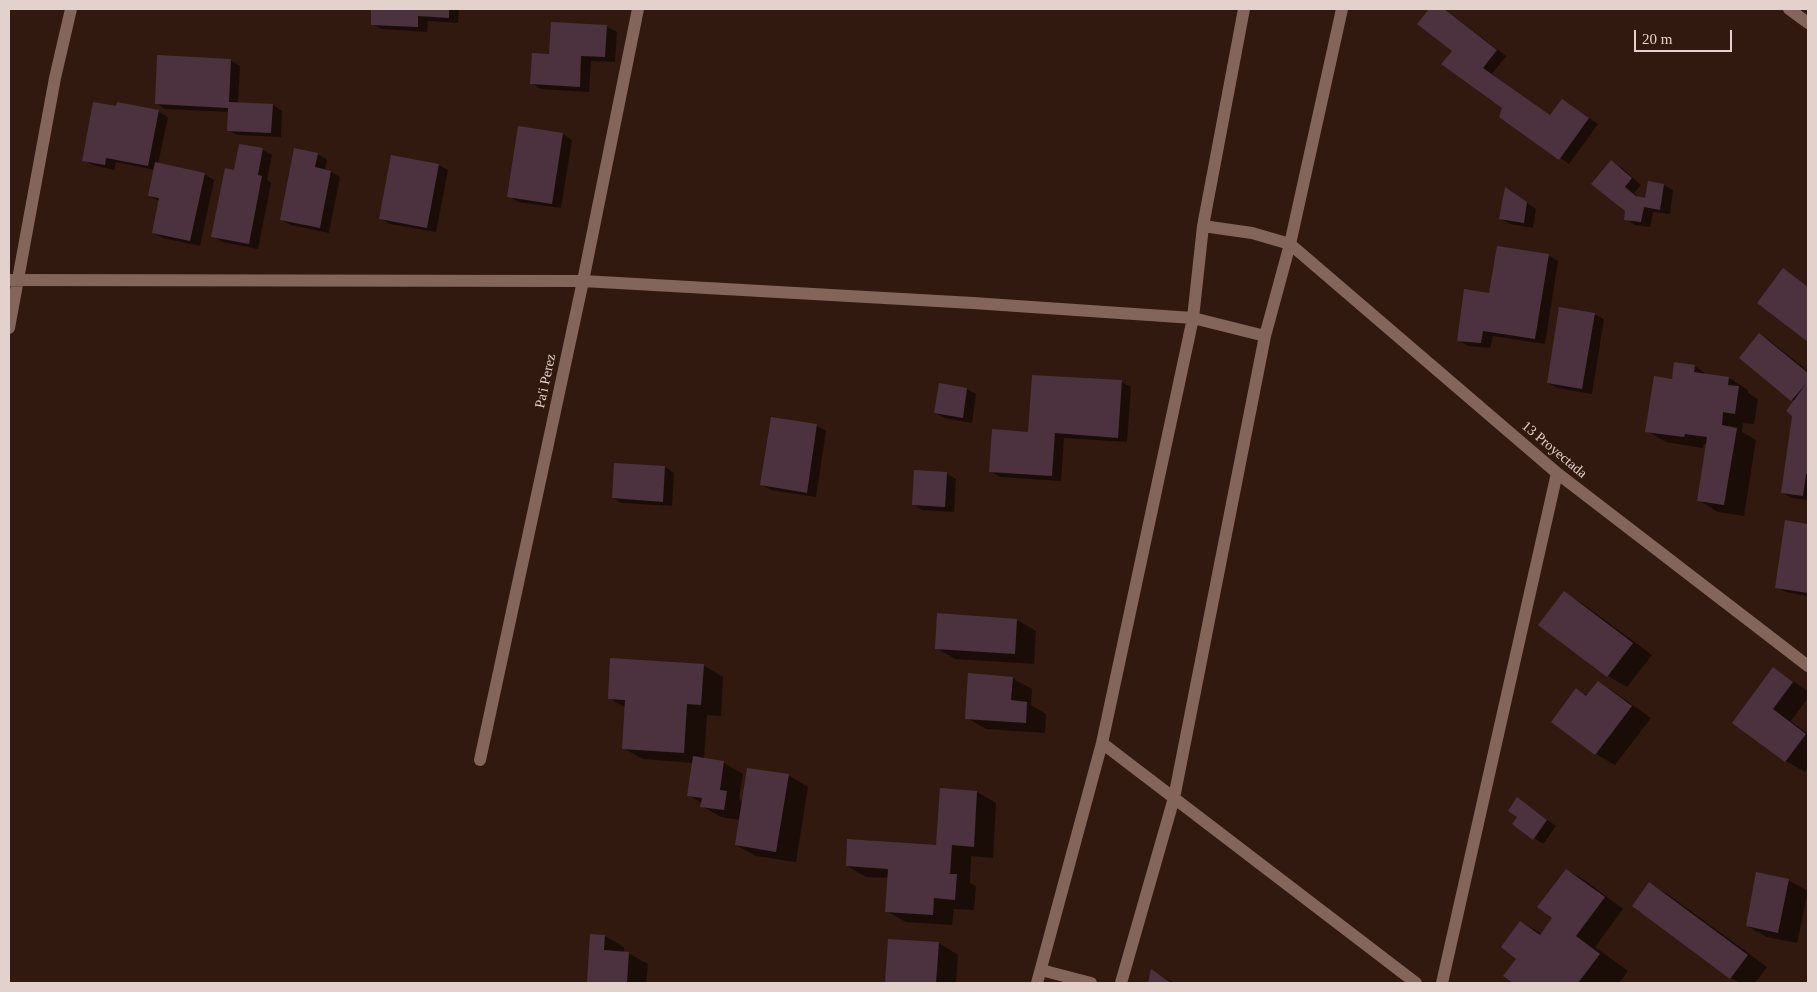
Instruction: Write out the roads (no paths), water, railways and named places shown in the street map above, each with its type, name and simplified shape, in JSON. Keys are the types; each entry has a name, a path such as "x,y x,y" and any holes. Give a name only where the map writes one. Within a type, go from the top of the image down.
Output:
{"street":[{"path":"9,328 13,280 71,9"},
{"name":"Pa'i Perez","path":"480,760 583,281 638,9"},
{"path":"1037,983 1102,742 1193,318 1203,226 1244,9"},
{"path":"1121,983 1174,798 1265,336 1290,244 1342,9"},
{"path":"1789,9 1808,23"},
{"path":"1203,226 1252,234 1290,244"},
{"name":"13 Proyectada","path":"1290,244 1557,473 1808,666"},
{"path":"13,280 583,281 973,303 1193,318 1265,336"},
{"path":"1442,983 1557,473"},
{"path":"1102,742 1416,983"},
{"path":"1041,970 1091,983"}]}
